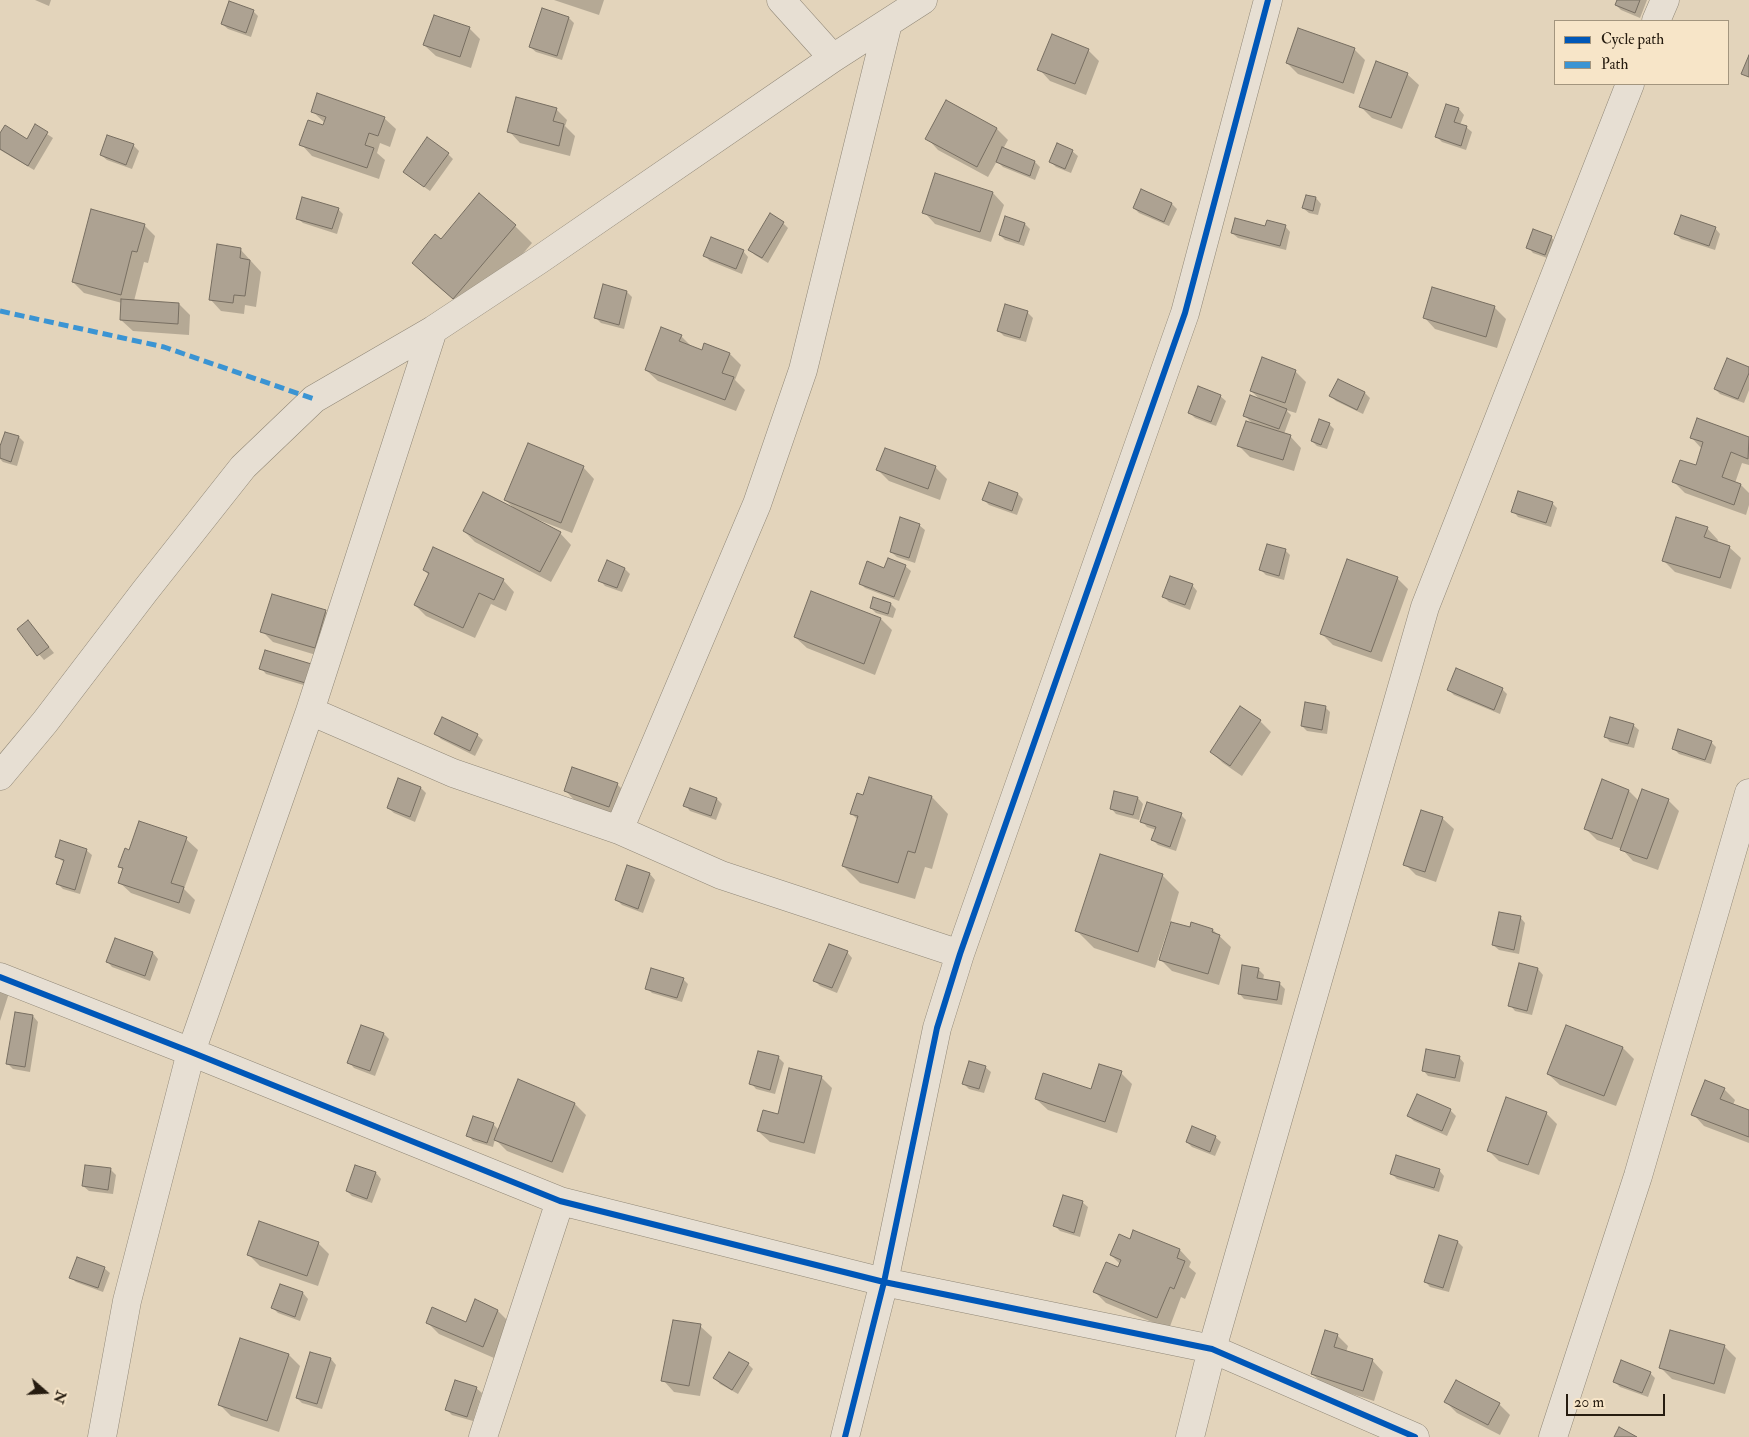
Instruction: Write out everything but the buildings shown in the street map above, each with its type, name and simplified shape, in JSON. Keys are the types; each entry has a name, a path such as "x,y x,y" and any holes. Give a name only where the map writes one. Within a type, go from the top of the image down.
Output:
{"street":[{"path":"781,0 832,58"},
{"path":"0,776 45,722 144,591 243,467 314,399 433,330 539,260 832,58 924,0"},
{"path":"845,1437 884,1282 936,1028 960,954 1185,313 1268,0"},
{"path":"1656,20 1664,0"},
{"path":"619,830 757,504 800,379 888,23"},
{"path":"1190,1437 1212,1349 1425,607 1630,85"},
{"path":"102,1437 127,1301 191,1052 310,711 433,330"},
{"path":"310,711 453,774 619,830 721,875 960,954"},
{"path":"1553,1437 1638,1176 1749,793"},
{"path":"0,977 560,1201 884,1282 1212,1349 1415,1437"},
{"path":"483,1437 560,1201"}],"marked path":[{"path":"0,311 164,347 314,399"}],"cycle path":[{"path":"845,1437 884,1282 937,1028 960,954 1185,313 1268,0"},
{"path":"0,977 560,1201 884,1282 1212,1349 1415,1437"}]}
